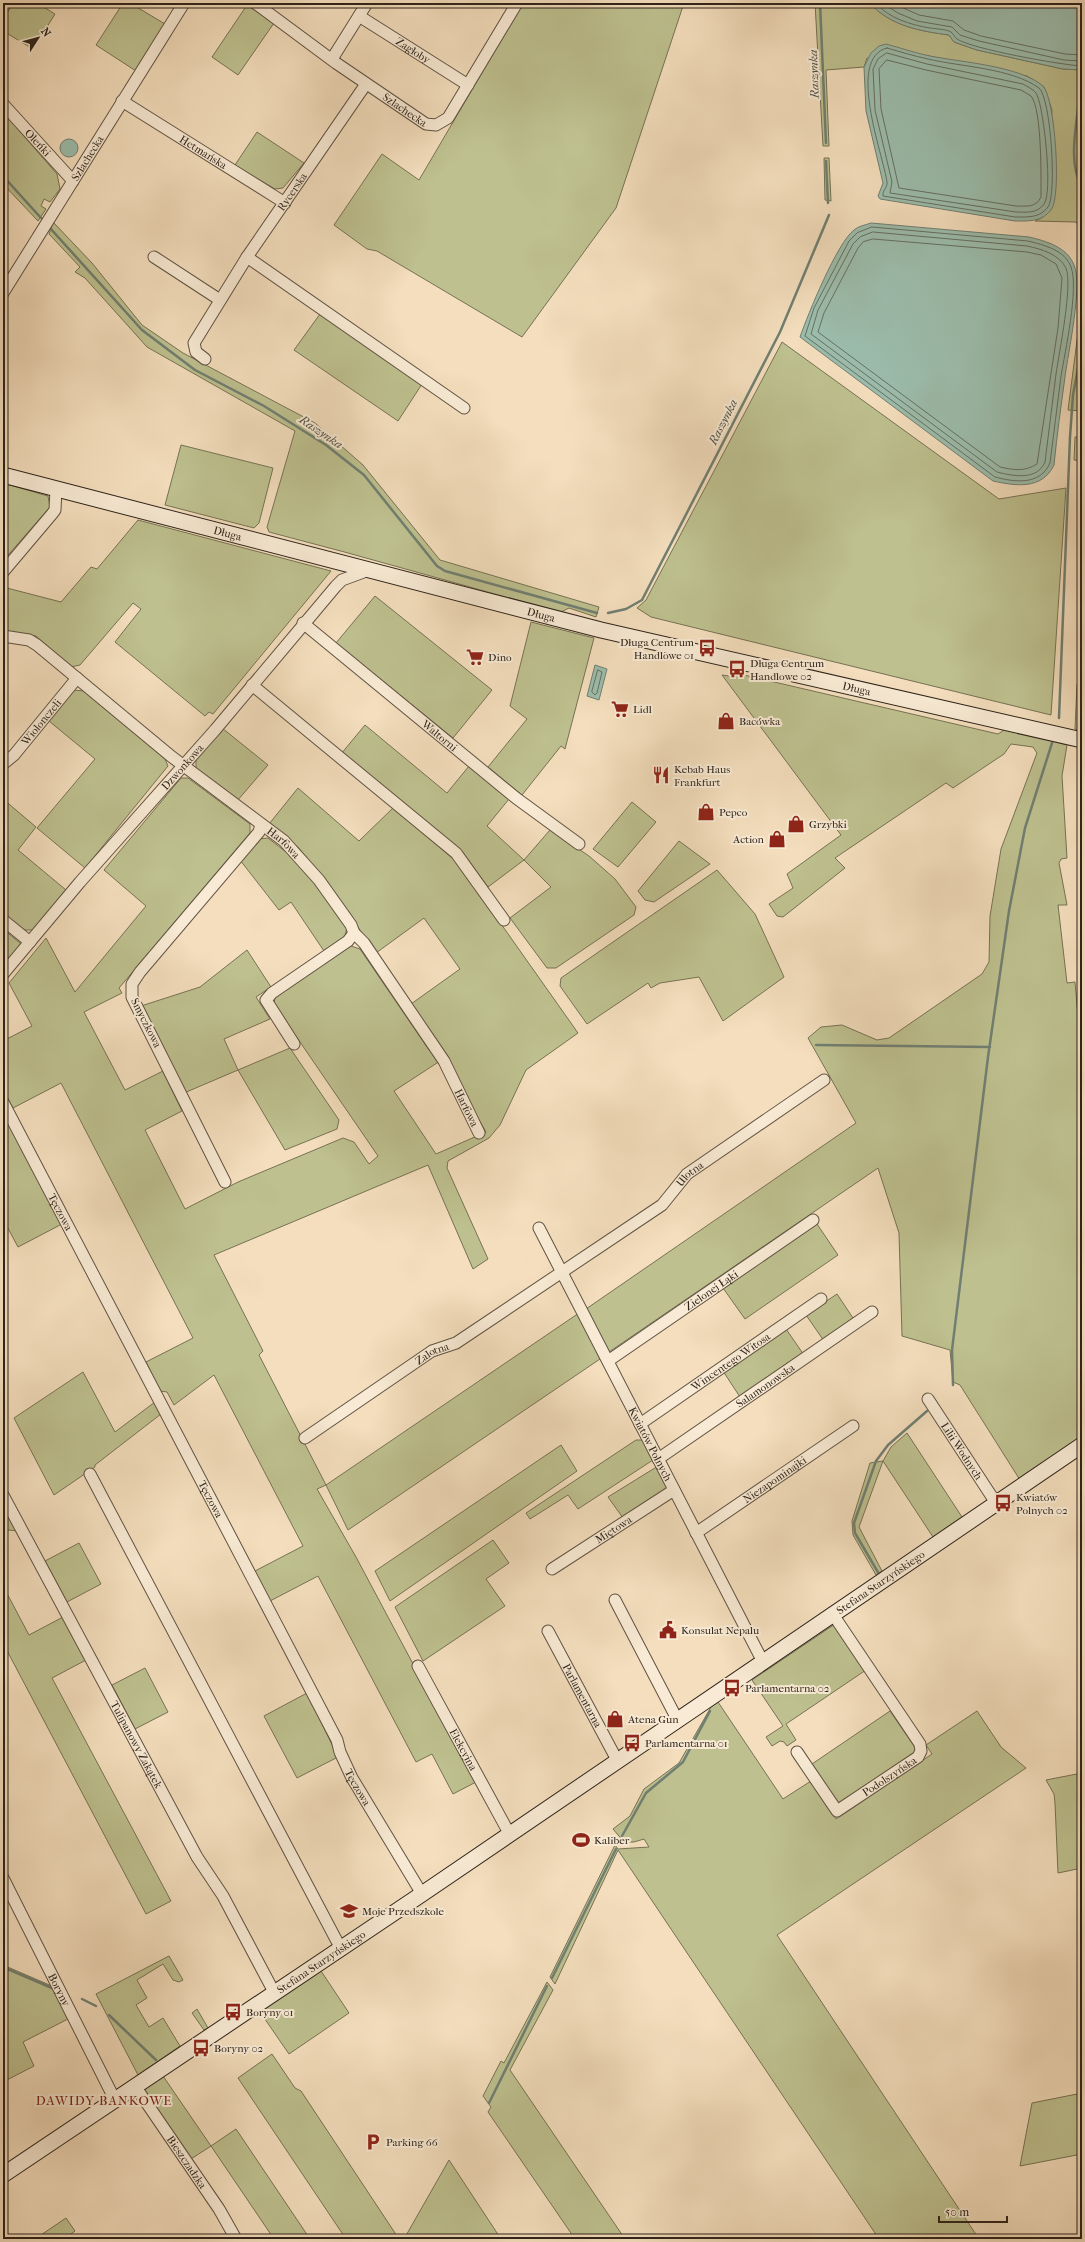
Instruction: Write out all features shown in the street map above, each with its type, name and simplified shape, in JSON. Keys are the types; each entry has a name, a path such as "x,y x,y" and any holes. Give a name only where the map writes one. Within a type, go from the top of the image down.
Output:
{"street":[{"path":"3,8 6,3"},
{"name":"Szlachecka","path":"3,293 184,3"},
{"name":"Szlachecka","path":"255,3 366,84 428,125 436,125 448,118 517,3"},
{"path":"332,59 367,3"},
{"name":"Zagłoby","path":"359,16 468,85"},
{"name":"Rycerska","path":"205,359 194,347 194,343 216,311 220,300 247,257 366,84"},
{"name":"Hetmańska","path":"122,101 284,203"},
{"name":"Oleńki","path":"3,104 73,181"},
{"path":"154,257 220,300"},
{"path":"247,257 464,408"},
{"name":"Długa","path":"3,475 601,630 1082,740"},
{"path":"3,572 55,510 56,489"},
{"name":"Dzwonkowa","path":"3,974 252,685 303,623 342,580 369,570"},
{"name":"Waltorni","path":"303,623 516,798 579,844"},
{"name":"Harfowa","path":"3,636 32,642 183,765 284,841 303,860 351,925 354,933 364,943 444,1061 479,1133"},
{"name":"Wiolonczeli","path":"3,764 14,754 77,678"},
{"path":"252,685 456,854 464,862 504,920"},
{"name":"Smyczkowa","path":"225,1182 134,1003 131,989 140,972 259,832 261,824"},
{"path":"3,920 30,942"},
{"path":"294,1044 266,1000 277,989 348,941 354,933"},
{"name":"Ulotna","path":"562,1273 662,1205 687,1174 824,1080"},
{"name":"Tęczowa","path":"3,1102 337,1740 340,1752 352,1778 422,1894"},
{"name":"Zielonej Łąki","path":"608,1361 813,1220"},
{"name":"Kwiatów Polnych","path":"539,1228 762,1660"},
{"name":"Zalotna","path":"305,1438 432,1351 456,1343 562,1273"},
{"name":"Wincentego Witosa","path":"640,1424 821,1300"},
{"name":"Salamonowska","path":"658,1459 872,1312"},
{"name":"Lilii Wodnych","path":"928,1399 996,1503"},
{"name":"Niezapominajki","path":"696,1533 853,1426"},
{"name":"Stefana Starzyńskiego","path":"3,2175 340,1947 422,1894 762,1660 1082,1445"},
{"path":"90,1474 340,1947"},
{"name":"Miętowa","path":"552,1569 674,1490"},
{"name":"Tulipanowy Zakątek","path":"3,1495 197,1857 223,1896 274,1992"},
{"path":"615,1600 678,1719"},
{"name":"Podolszyńska","path":"797,1752 837,1811 918,1757 921,1752 920,1744 832,1613"},
{"name":"Parlamentarna","path":"548,1631 617,1760"},
{"name":"Elekcyjna","path":"418,1666 509,1833"},
{"name":"Boryny","path":"3,1878 115,2100"},
{"name":"Bieszczadzka","path":"135,2086 219,2209 236,2239"}],"green space":[{"path":"10,3 37,3 55,14 33,49 3,31 3,15"},
{"path":"123,3 130,3 165,24 136,71 96,45"},
{"path":"523,3 684,3 616,208 522,337 377,251 367,249 334,225 382,154 419,180"},
{"path":"815,3 870,3 878,11 896,22 928,32 949,35 954,42 977,50 1063,69 1082,70 1082,225 1075,222 1035,221 1043,217 1052,110 1044,87 1027,76 929,56 867,58 864,67 826,70 829,146 823,146"},
{"path":"247,5 274,23 238,75 212,57"},
{"path":"3,112 57,174 60,189 50,202 44,199 41,206 46,209 38,221 3,184"},
{"path":"257,132 304,163 283,188 275,189 235,165"},
{"path":"824,158 829,158 831,201 825,200"},
{"path":"53,222 92,263 142,325 183,353 315,423 363,465 440,560 599,607 596,617 569,608 561,612 269,532 267,527 295,431 147,347 85,278 75,272 80,267 49,234"},
{"path":"1082,302 1082,411 1068,410"},
{"path":"320,314 422,384 398,421 294,350"},
{"path":"782,342 999,499 1066,488 1051,715 651,617 637,608 646,600"},
{"path":"1075,437 1082,437 1082,461 1074,460"},
{"path":"181,445 273,468 259,523 254,528 165,505"},
{"path":"3,483 48,496 50,507 3,561"},
{"path":"138,520 331,571 213,714 209,712 205,716 115,642 141,609 133,603 80,665 71,667 36,636 3,631 3,587 61,602 91,567 97,569"},
{"path":"375,596 492,690 453,738 336,643"},
{"path":"531,622 594,638 565,749 561,746 522,795 488,767 527,719 510,706"},
{"path":"731,672 998,734 1007,728 1067,745 1062,776 1067,858 1061,859 1059,863 1067,905 1058,905 1067,983 1075,982 1082,1062 1082,1439 1020,1480 960,1385 953,1382 950,1350 902,1336 899,1233 878,1168 609,1352 586,1309 856,1123 808,1038 821,1027 842,1025 877,1040 889,1038 982,974 989,962 990,916 1001,849 1037,753 1033,747 1011,744 1004,754 953,788 946,783 835,858 845,868 783,917 777,916 769,904 793,888 787,874 841,835 722,675 729,676"},
{"path":"1077,684 1082,685 1082,731 1075,729"},
{"path":"73,690 84,691 165,759 168,766 85,868 37,828 95,759 49,721"},
{"path":"365,725 447,793 469,766 509,799 487,826 524,860 488,887 462,851 341,754"},
{"path":"222,728 268,765 237,801 196,770 196,760"},
{"path":"181,778 188,778 250,824 250,833 119,988 122,993 84,1012 125,1090 163,1071 182,1111 145,1130 185,1209 238,1182 343,1138 354,1142 369,1164 378,1156 274,1004 275,997 351,946 360,949 429,1050 440,1061 394,1091 436,1154 486,1132 411,1004 460,969 424,918 376,953 323,877 298,847 269,824 298,788 359,841 393,808 458,863 578,1033 526,1070 500,1125 489,1138 448,1161 447,1168 488,1259 473,1269 428,1165 214,1255 263,1351 259,1355 326,1485 317,1489 356,1557 476,1782 453,1794 432,1754 416,1762 318,1576 270,1601 255,1571 303,1546 214,1375 174,1405 167,1392 160,1391 146,1362 193,1338 61,1083 13,1108 3,1090 3,1041 32,1026 9,983 46,938 75,992 146,906 104,870"},
{"path":"3,799 36,827 18,850 66,890 33,930 23,930 3,913"},
{"path":"632,802 656,822 618,867 593,849"},
{"path":"550,830 589,856 615,879 636,907 634,915 556,968 547,968 510,918 551,887 524,860"},
{"path":"268,838 299,862 347,927 345,936 324,951 291,902 279,910 240,860 258,839"},
{"path":"679,841 710,864 654,902 645,900 638,891"},
{"path":"717,870 755,914 784,977 723,1021 699,977 660,983 651,988 648,983 587,1024 560,986 561,978"},
{"path":"3,929 21,944 3,965"},
{"path":"247,950 271,987 256,997 270,1019 224,1039 238,1070 184,1093 141,1006 200,987"},
{"path":"290,1048 339,1120 337,1129 285,1150 238,1070"},
{"path":"9,1124 62,1224 18,1247 3,1219 3,1127"},
{"path":"817,1224 838,1255 745,1319 723,1288"},
{"path":"837,1294 855,1321 824,1341 806,1315"},
{"path":"579,1313 600,1359 348,1530 326,1485"},
{"path":"786,1329 804,1355 740,1397 723,1371"},
{"path":"83,1372 115,1432 155,1402 161,1414 95,1465 95,1467 54,1495 14,1418"},
{"path":"907,1433 962,1517 933,1537 883,1461 891,1447"},
{"path":"636,1440 645,1440 653,1460 578,1509 568,1495 530,1519 526,1513"},
{"path":"561,1445 577,1471 390,1601 375,1571"},
{"path":"883,1461 859,1527 882,1571 876,1575 853,1535 852,1521 870,1463"},
{"path":"658,1466 670,1489 623,1518 608,1497"},
{"path":"8,1513 18,1531 9,1530 3,1534 3,1519 6,1520"},
{"path":"493,1540 509,1563 486,1579 505,1606 423,1661 395,1607"},
{"path":"79,1543 101,1584 67,1602 45,1561"},
{"path":"3,1586 29,1635 63,1617 86,1660 52,1678 171,1901 146,1914 3,1643"},
{"path":"835,1624 866,1670 786,1724 796,1740 787,1746 784,1742 780,1741 772,1746 766,1737 783,1726 752,1680"},
{"path":"145,1668 168,1712 135,1729 112,1685"},
{"path":"307,1693 338,1757 297,1778 264,1716"},
{"path":"718,1702 783,1799 811,1781 836,1819 932,1754 926,1745 977,1711 1001,1747 1026,1768 777,1935 979,2239 879,2239 618,1850 555,1984 550,1977 615,1845 618,1849 649,1847 644,1839 634,1842 624,1842 613,1829 630,1816 644,1789 679,1763 711,1707"},
{"path":"890,1711 916,1749 915,1752 841,1803 836,1802 812,1764"},
{"path":"1082,1773 1082,1868 1058,1873 1054,1794 1046,1780"},
{"path":"169,1956 183,1980 179,1982 173,1980 163,1964 137,1980 147,1998 136,2005 149,2027 163,2018 180,2046 138,2075 96,1994"},
{"path":"3,1965 54,1987 70,2018 23,2042 34,2066 3,2082"},
{"path":"319,1968 349,2013 289,2054 258,2009"},
{"path":"547,1982 553,1990 510,2070 625,2239 575,2239 488,2112 491,2107 483,2096 501,2061 504,2063"},
{"path":"197,2009 208,2028 204,2030 192,2013"},
{"path":"272,2054 295,2088 301,2091 399,2239 346,2239 238,2078"},
{"path":"163,2076 211,2146 191,2159 144,2089"},
{"path":"1082,2093 1082,2154 1020,2166 1032,2103"},
{"path":"236,2129 310,2239 274,2239 211,2146"},
{"path":"449,2160 501,2239 404,2239"},
{"path":"66,2218 75,2231 64,2239 35,2239"}],"water":[{"path":"870,3 1082,3 1082,70 1063,69 977,50 954,42 949,35 927,32 896,22 878,11"},
{"path":"886,44 930,56 1005,69 1033,79 1043,86 1051,109 1056,148 1056,187 1051,210 1047,214 1039,219 1015,221 880,199 878,196 883,183 866,111 864,67 871,53 879,46"},
{"path":"69,139 75,142 78,148 75,154 69,157 63,154 60,148 63,142"},
{"path":"871,223 1029,237 1061,249 1071,259 1074,265 1077,288 1074,320 1054,465 1043,479 1028,484 1019,485 993,481 800,337 816,296 847,237 854,230"},
{"path":"595,665 607,669 599,700 587,696"}],"waterway":[{"name":"Raszynka","path":"820,3 826,143"},
{"path":"1082,98 1079,101 1074,145 1075,168 1082,188"},
{"name":"Raszynka","path":"826,161 828,203"},
{"name":"Raszynka","path":"3,176 41,218"},
{"name":"Raszynka","path":"608,613 626,609 642,600 780,332 829,215"},
{"name":"Raszynka","path":"50,228 142,330 195,370 264,406 326,445 364,475 437,566 445,571 597,613"},
{"path":"1059,718 1070,437 1073,395 1082,347"},
{"path":"953,1385 952,1350 988,1057 1009,911 1025,828 1052,743"},
{"path":"816,1045 990,1047"},
{"path":"879,1574 855,1533 854,1523 876,1461 888,1445 927,1411"},
{"path":"622,1836 646,1793 683,1762 710,1711"},
{"path":"552,1978 616,1849"},
{"path":"3,1967 52,1988"},
{"path":"489,2103 547,1986"},
{"path":"82,1999 96,2006"},
{"path":"109,2015 156,2060"}],"place":[{"name":"Długa Centrum Handlowe 01","path":"707,648"},
{"name":"Dino","path":"475,657"},
{"name":"Długa Centrum Handlowe 02","path":"737,669"},
{"name":"Lidl","path":"620,709"},
{"name":"Bacówka","path":"726,721"},
{"name":"Kebab Haus Frankfurt","path":"661,775"},
{"name":"Pepco","path":"706,812"},
{"name":"Grzybki","path":"796,824"},
{"name":"Action","path":"777,839"},
{"name":"Kwiatów Polnych 02","path":"1003,1503"},
{"name":"Konsulat Nepalu","path":"668,1630"},
{"name":"Parlamentarna 02","path":"732,1688"},
{"name":"Atena Gun","path":"615,1719"},
{"name":"Parlamentarna 01","path":"632,1743"},
{"name":"Kaliber","path":"581,1840"},
{"name":"Moje Przedszkole","path":"349,1911"},
{"name":"Boryny 01","path":"233,2012"},
{"name":"Boryny 02","path":"201,2048"},
{"name":"Parking 66","path":"373,2142"}],"district":[{"name":"DAWIDY BANKOWE","path":"104,2100"}]}
